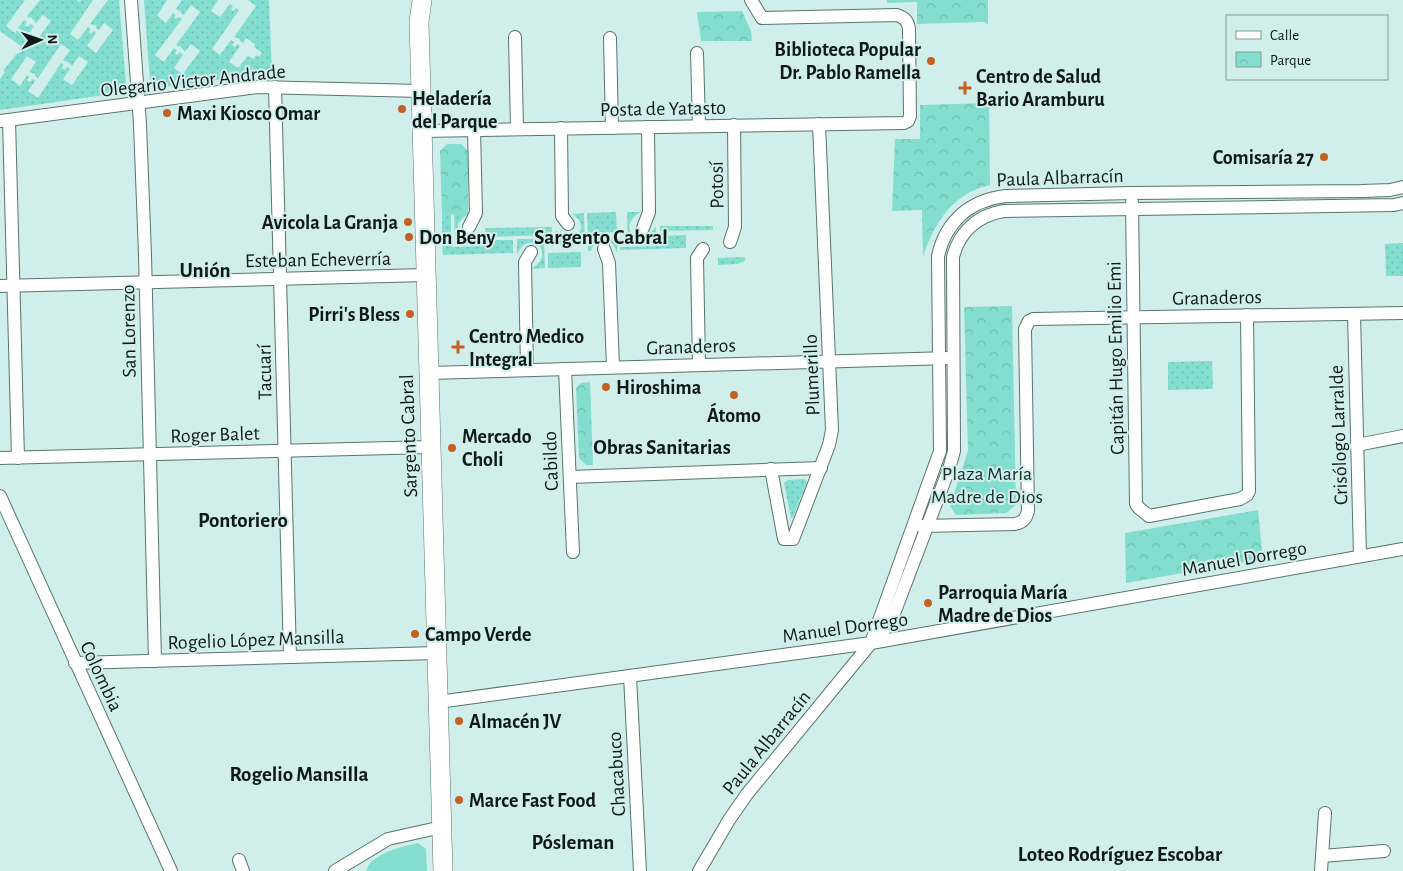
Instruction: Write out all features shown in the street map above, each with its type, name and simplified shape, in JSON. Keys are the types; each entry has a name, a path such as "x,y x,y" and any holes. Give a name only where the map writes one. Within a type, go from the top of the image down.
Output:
{"main road":[{"name":"Sargento Cabral","path":"422,0 419,22 443,871"}],"street":[{"name":"San Lorenzo","path":"131,0 139,103 146,282 154,661"},
{"name":"Posta de Yatasto","path":"422,131 904,123 908,121 910,116 909,29 907,20 897,15 762,18 751,0"},
{"path":"515,37 517,129"},
{"path":"610,38 612,128"},
{"path":"697,53 699,126"},
{"name":"Tacuarí","path":"275,87 290,657"},
{"name":"Olegario Victor Andrade","path":"5,121 249,88 421,91"},
{"path":"5,121 14,286 18,458"},
{"name":"Plumerillo","path":"771,470 784,539 793,539 831,438 830,361 819,124"},
{"name":"Potosí","path":"730,242 735,228 734,126"},
{"path":"644,228 649,212 648,127"},
{"path":"561,128 562,216 568,224"},
{"path":"469,226 476,213 474,130"},
{"name":"Paula Albarracín","path":"871,643 940,451 938,256 946,232 963,213 978,203 995,197 1132,193 1362,191 1390,190 1403,187"},
{"name":"Capitán Hugo Emilio Emi","path":"1132,193 1136,504 1149,516 1240,499 1247,495 1250,486 1247,315"},
{"name":"Paula Albarracín","path":"699,871 729,820 747,794 871,643 890,624 928,526 954,451 953,256 958,240 968,228 983,217 998,212 1313,208 1403,204"},
{"path":"604,249 609,263 613,367"},
{"path":"700,364 697,258 703,249"},
{"path":"527,370 525,262 531,252"},
{"name":"Esteban Echeverría","path":"0,286 426,275"},
{"name":"Granaderos","path":"928,526 1016,524 1022,522 1026,517 1028,510 1025,329 1028,322 1032,319 1403,313"},
{"name":"Crisólogo Larralde","path":"1354,314 1360,556"},
{"name":"Granaderos","path":"429,373 954,358"},
{"name":"Cabildo","path":"565,369 573,552"},
{"path":"1357,444 1403,436"},
{"name":"Roger Balet","path":"0,458 431,447"},
{"path":"570,477 821,468"},
{"name":"Colombia","path":"0,496 5,520 75,663 171,871"},
{"path":"913,526 928,526"},
{"name":"Manuel Dorrego","path":"438,702 871,643 1403,548"},
{"name":"Rogelio López Mansilla","path":"75,663 437,653"},
{"name":"Chacabuco","path":"630,676 640,871"},
{"path":"1321,871 1325,813"},
{"path":"335,871 350,867 388,839 442,827"},
{"path":"1322,856 1384,851"}],"green space":[{"path":"0,0 25,0 6,26 15,33 24,20 27,22 25,25 28,27 30,24 34,26 26,38 34,44 51,21 43,15 36,23 31,17 27,16 40,0 77,0 79,2 81,0 93,0 70,34 78,40 88,27 91,29 89,32 91,34 94,31 96,33 87,46 96,53 113,30 104,23 99,30 96,28 97,26 90,24 108,0 119,0 126,84 119,93 0,110 0,79 5,72 3,71 22,47 0,31","holes":["61,44 70,50 63,60 72,66 79,56 88,62 72,85 63,79 70,69 67,67 65,70 62,68 64,65 61,63 38,98 28,91 35,81 33,79 30,82 27,80 29,77 27,75 20,86 11,79 27,56 36,62 29,72 35,74 38,78"]},
{"path":"144,0 167,0 157,16 166,23 173,13 176,15 174,17 176,19 179,17 182,19 155,55 164,62 174,48 177,50 175,53 177,55 180,52 183,55 174,68 183,74 200,51 191,44 185,52 180,46 176,45 200,12 191,5 184,15 181,13 176,9 182,0 218,0 211,11 220,17 230,4 233,6 231,9 233,11 236,8 239,10 212,49 220,55 231,40 234,42 232,45 235,47 237,44 240,46 229,62 238,68 248,56 254,59 256,55 259,57 262,53 254,47 255,44 246,38 243,43 240,39 234,37 256,6 248,0 269,0 272,73 156,88 150,82"},
{"path":"887,0 988,0 988,25 984,22 917,24 917,2 887,3"},
{"path":"742,11 751,31 752,41 701,41 697,12"},
{"path":"989,103 990,185 977,189 955,202 939,221 923,257 922,210 892,211 895,139 920,139 920,105"},
{"path":"447,144 461,144 468,151 468,214 442,215 440,151"},
{"path":"616,212 617,232 588,233 587,213"},
{"path":"627,212 641,212 635,216 630,225 632,234 636,236 649,236 656,226 655,243 628,243"},
{"path":"584,213 585,245 557,246 556,229 563,237 568,239 574,238 580,232 581,225 572,214"},
{"path":"454,214 468,214 461,220 458,226 460,236 469,240 483,231 483,242 455,244"},
{"path":"442,215 451,215 451,240 442,240"},
{"path":"660,226 713,226 713,230 660,231"},
{"path":"552,227 552,235 486,237 485,228"},
{"path":"686,235 686,248 620,250 620,247 659,246 659,236"},
{"path":"588,238 617,238 617,252 612,243 604,240 596,243 591,251 588,251"},
{"path":"517,239 544,239 545,268 531,269 539,263 542,256 542,250 534,243 528,243 522,247 517,255"},
{"path":"486,240 513,240 513,253 443,255 442,243 451,243 452,247 486,246"},
{"path":"1403,243 1403,276 1386,276 1385,244"},
{"path":"581,252 581,267 548,268 548,253"},
{"path":"745,257 745,261 737,264 718,265 718,258"},
{"name":"Plaza María Madre de Dios","path":"1012,306 1016,505 1006,513 956,515 950,506 968,451 964,307"},
{"path":"1212,361 1213,389 1168,390 1168,362"},
{"path":"590,382 593,465 586,465 579,458 576,388 581,383"},
{"path":"804,479 807,482 791,518 784,483 788,480"},
{"path":"1258,510 1263,559 1126,583 1125,533"},
{"path":"418,843 426,849 427,871 366,871 369,865 381,855"}],"place":[{"name":"Biblioteca Popular Dr. Pablo Ramella","path":"931,61"},
{"name":"Centro de Salud Bario Aramburu","path":"965,88"},
{"name":"Heladería del Parque","path":"402,109"},
{"name":"Maxi Kiosco Omar","path":"167,113"},
{"name":"Comisaría 27","path":"1324,157"},
{"name":"Avicola La Granja","path":"408,222"},
{"name":"Don Beny","path":"409,237"},
{"name":"Pirri's Bless","path":"410,314"},
{"name":"Centro Medico Integral","path":"458,347"},
{"name":"Hiroshima","path":"606,387"},
{"name":"Átomo","path":"734,395"},
{"name":"Mercado Choli","path":"452,448"},
{"name":"Parroquia María Madre de Dios","path":"928,603"},
{"name":"Campo Verde","path":"415,634"},
{"name":"Almacén JV","path":"459,721"},
{"name":"Marce Fast Food","path":"459,800"}],"district":[{"name":"Sargento Cabral","path":"601,237"},
{"name":"Unión","path":"205,270"},
{"name":"Obras Sanitarias","path":"662,447"},
{"name":"Pontoriero","path":"243,520"},
{"name":"Rogelio Mansilla","path":"299,774"},
{"name":"Pósleman","path":"573,842"},
{"name":"Loteo Rodríguez Escobar","path":"1120,854"}]}
